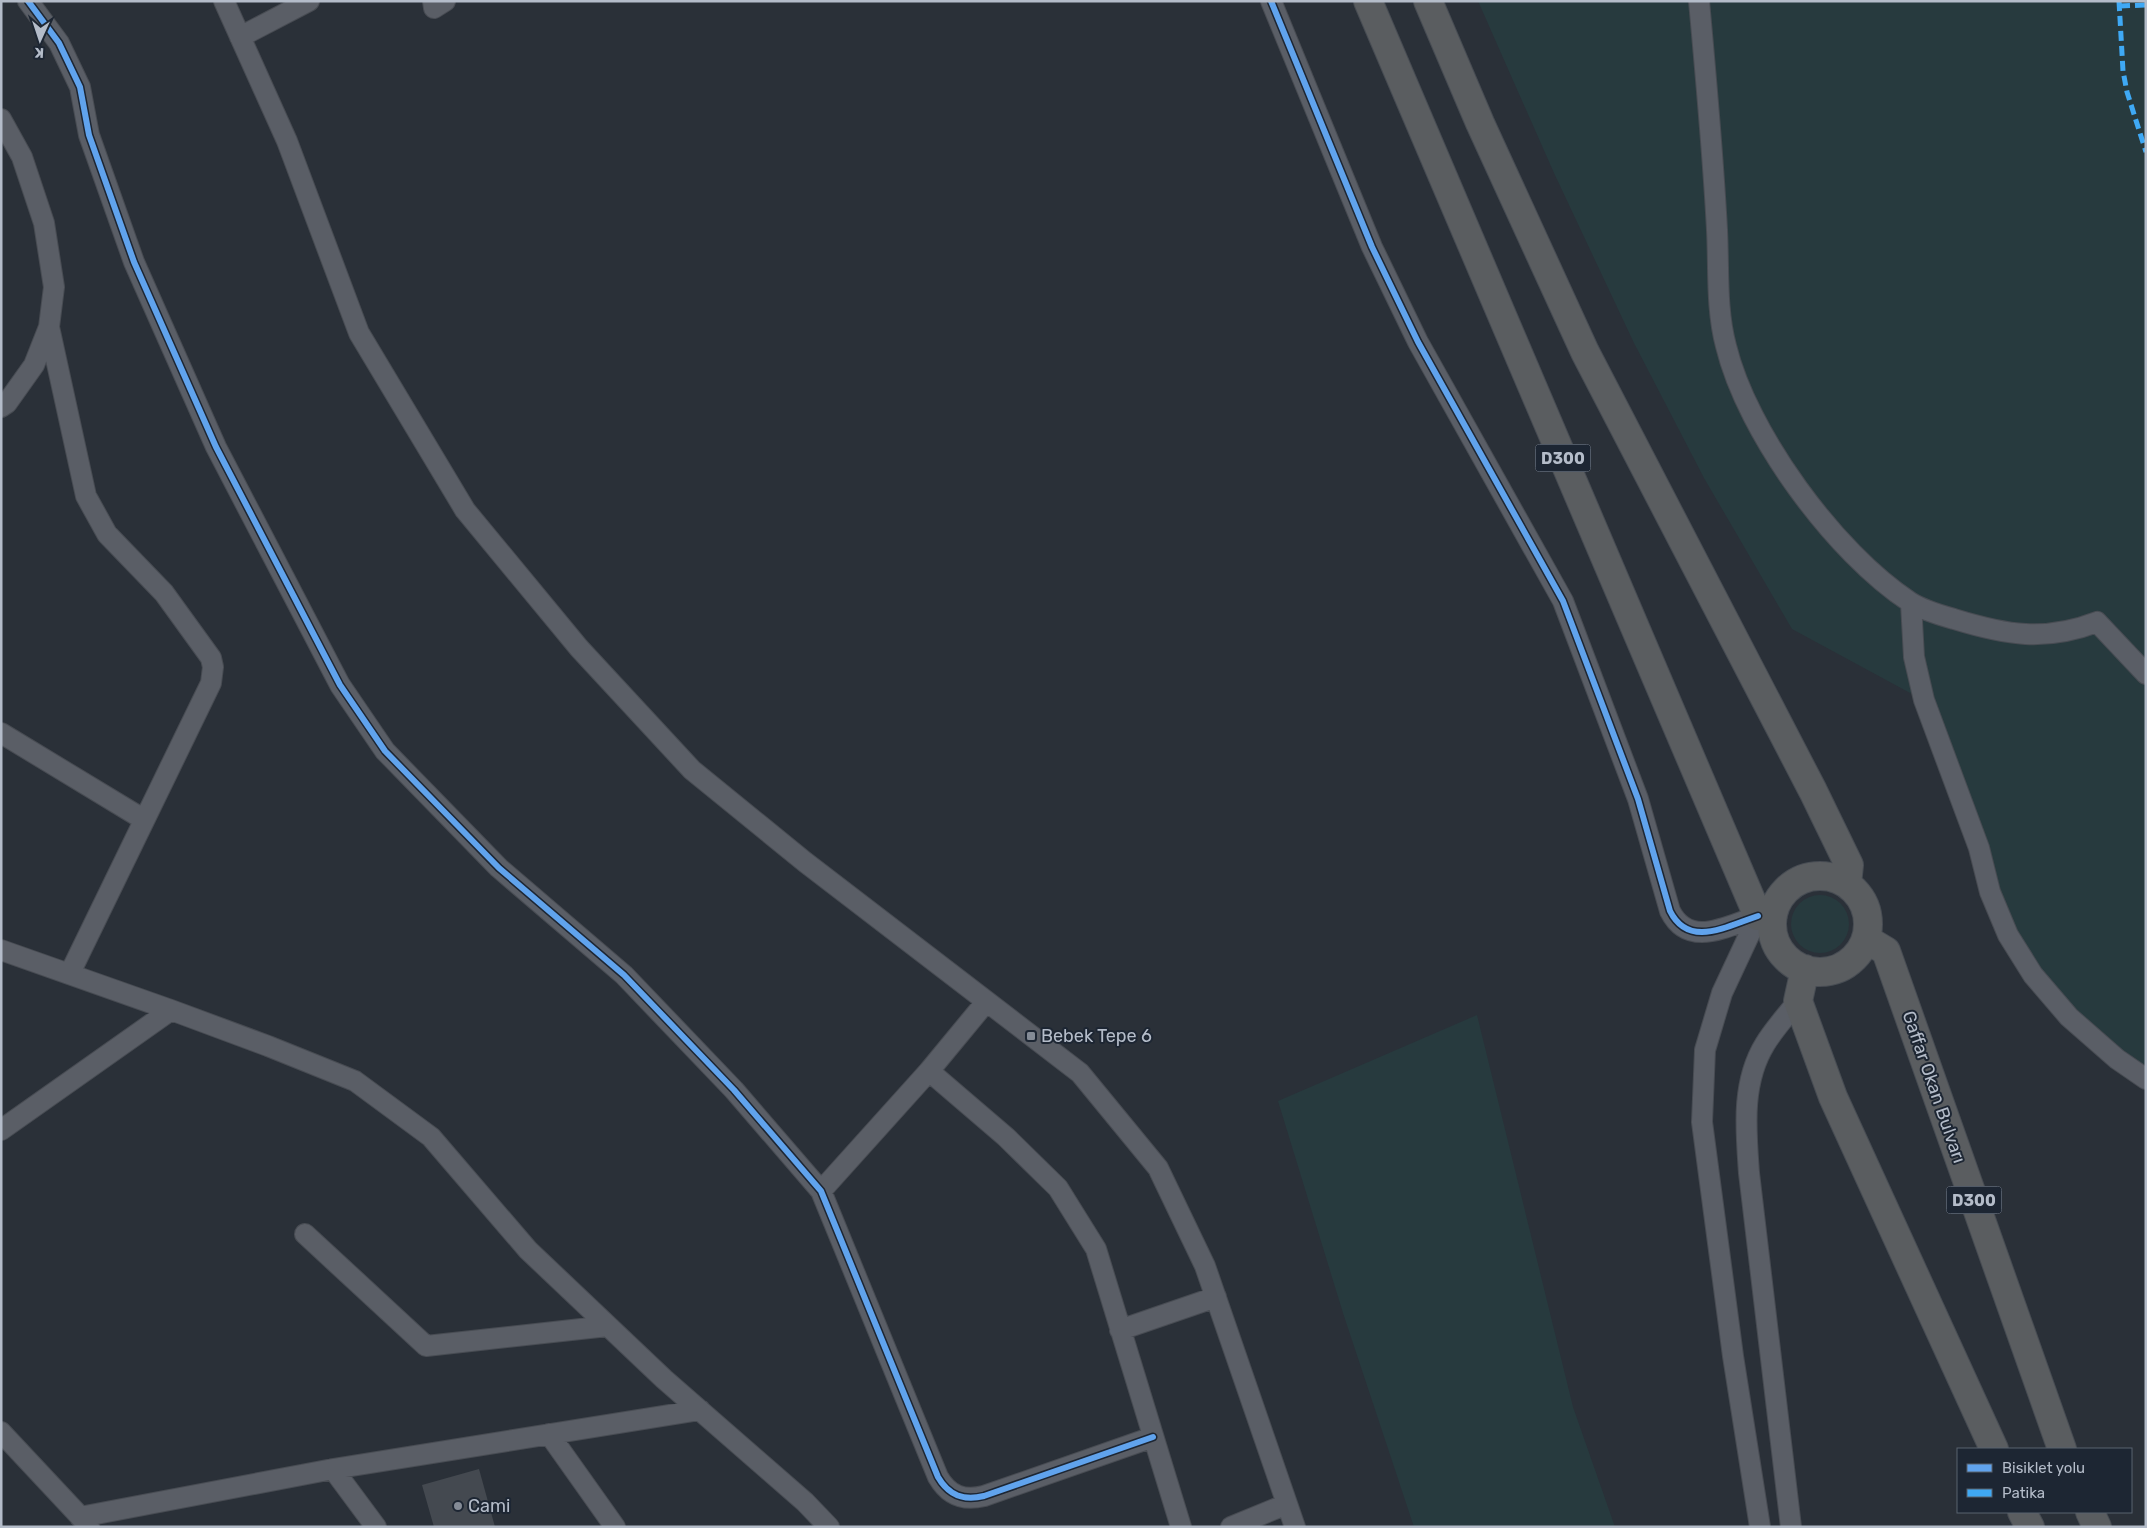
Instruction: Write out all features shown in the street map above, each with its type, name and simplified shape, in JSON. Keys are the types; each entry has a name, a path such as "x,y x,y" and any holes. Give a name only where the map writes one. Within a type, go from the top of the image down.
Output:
{"highway":[{"name":"D300","path":"1368,1 1765,915"},
{"path":"1428,1 1480,123 1585,352 1813,791 1856,892 1863,902 1867,914 1868,927 1876,945 1856,955 1842,967 1830,971 1817,972 1793,964 1777,945 1765,915 1788,888 1799,881 1823,876 1848,874"},
{"name":"Gaffar Okan Bulvarı","path":"1876,945 2062,1448"},
{"path":"1805,969 1798,1001 1833,1097 1994,1448"},
{"path":"2023,1513 2030,1527"},
{"path":"2090,1513 2097,1527"}],"street":[{"path":"28,1 59,43 80,87 89,135 134,262 212,438 340,685 385,751 499,868 624,975 734,1090 821,1192 938,1477 944,1487 952,1494 968,1498 984,1496 1153,1437"},
{"path":"224,1 287,140 359,333 465,510 579,648 692,770 805,862 1080,1073 1158,1168 1206,1266 1294,1527"},
{"path":"240,37 308,1"},
{"path":"433,1 434,8 445,1"},
{"path":"1271,1 1372,247 1418,342 1564,600 1638,799 1670,911 1674,919 1690,931 1699,933 1709,932 1765,915"},
{"path":"1699,1 1713,167 1720,317 1732,371 1754,419 1786,470 1814,509 1860,560 1911,603 1980,628 2022,635 2061,633 2097,622 2146,674"},
{"path":"1,119 22,157 44,223 54,287 49,327 34,364 6,403 1,407"},
{"path":"49,327 86,496 107,534 164,593 211,658 214,666 211,683 143,819 70,973"},
{"path":"1911,603 1914,657 1924,700 1979,848 1990,892 2008,935 2033,975 2069,1017 2117,1059 2146,1079"},
{"path":"1,733 143,819"},
{"path":"1760,1527 1732,1347 1702,1122 1705,1050 1722,993 1765,915"},
{"path":"1,950 171,1010 355,1081 431,1137 528,1250 700,1410 806,1502 829,1527"},
{"path":"1792,1527 1749,1173 1745,1122 1752,1072 1765,1044 1798,1001"},
{"path":"821,1192 929,1070 986,1002"},
{"path":"1,1130 171,1010"},
{"path":"929,1070 1006,1137 1058,1188 1096,1250 1182,1527"},
{"path":"305,1234 426,1346 608,1326"},
{"path":"1120,1330 1216,1297"},
{"path":"1,1432 85,1522 334,1469 700,1410"},
{"path":"549,1434 615,1527"},
{"path":"334,1469 376,1527"},
{"path":"1231,1527 1287,1504"}],"green space":[{"path":"1478,1 2146,1 2146,1087 2053,1012 1912,694 1792,629 1704,478 1634,343 1554,173"},
{"path":"1814,895 1826,895 1841,903 1849,918 1849,930 1841,945 1826,953 1814,953 1799,945 1791,930 1791,918 1799,903"},
{"path":"1477,1015 1573,1407 1615,1527 1414,1527 1343,1313 1278,1101"}],"building":[{"name":"Cami","path":"479,1469 495,1527 434,1527 422,1485"}],"marked path":[{"path":"2119,1 2123,71 2127,92 2146,152"},
{"path":"2120,6 2146,5"}],"cycle path":[{"path":"28,1 59,43 80,87 89,135 134,262 216,447 340,685 385,751 499,868 624,975 734,1090 821,1191 942,1483 952,1493 964,1497 984,1496 1153,1437"},
{"path":"1271,1 1372,247 1418,342 1563,601 1638,799 1670,911 1678,923 1687,929 1698,932 1722,929 1758,916"}],"place":[{"name":"Bebek Tepe 6","path":"1031,1036"},
{"name":"Cami","path":"458,1506"}]}
